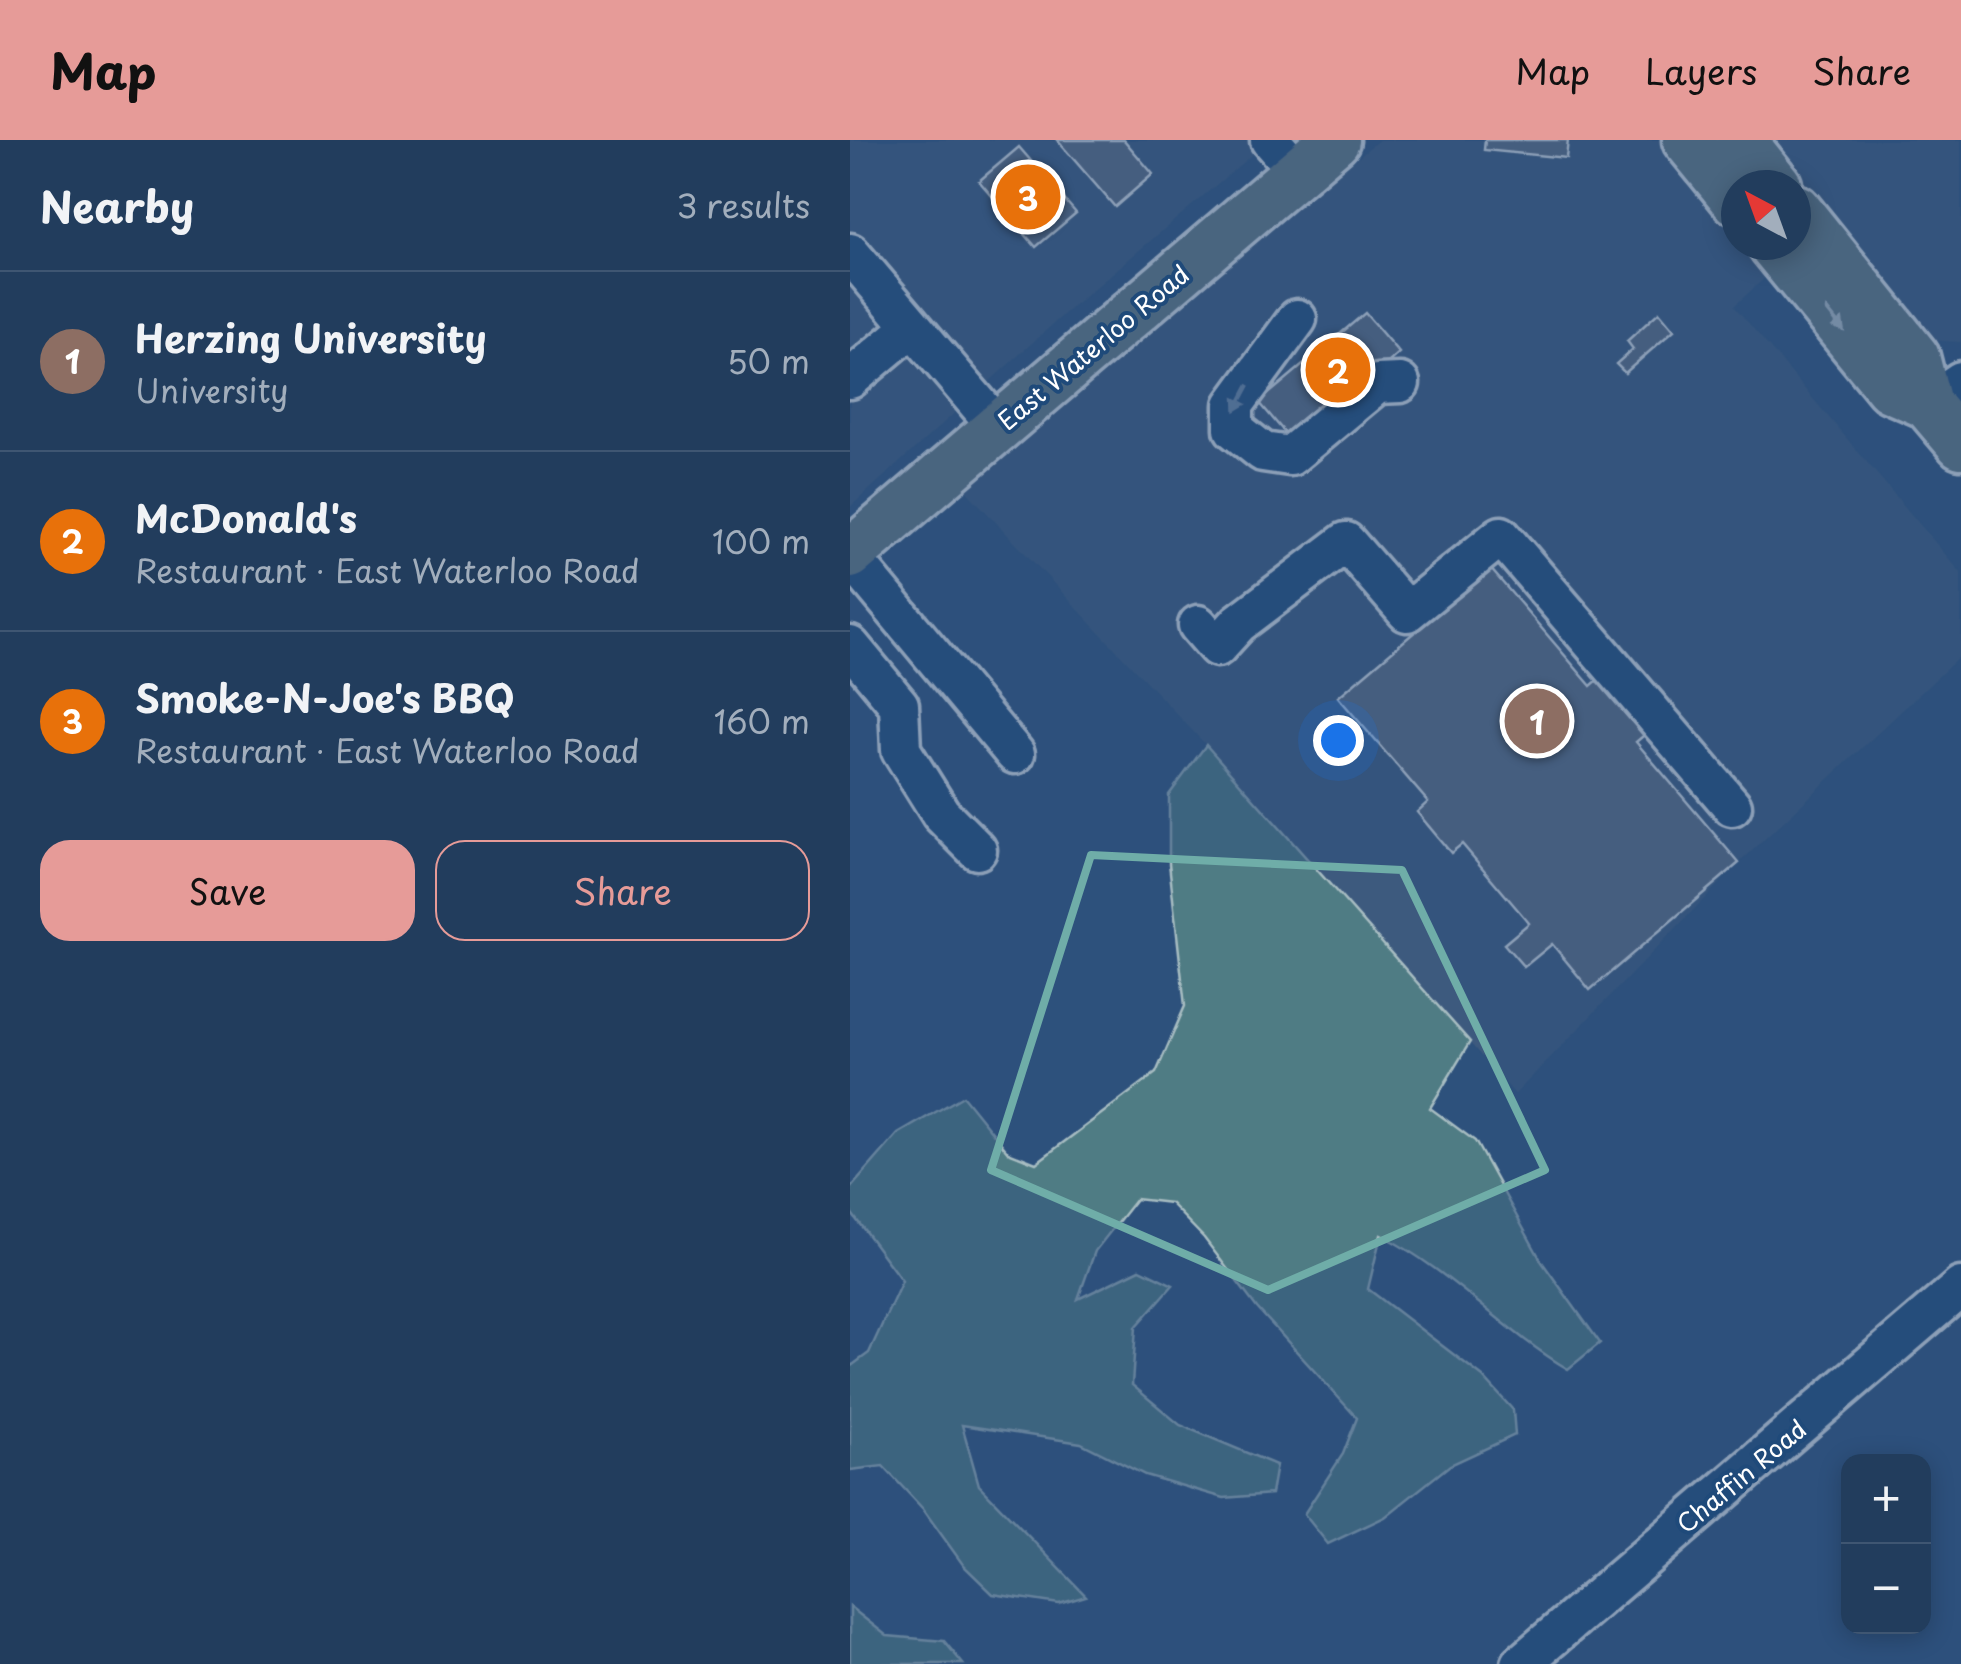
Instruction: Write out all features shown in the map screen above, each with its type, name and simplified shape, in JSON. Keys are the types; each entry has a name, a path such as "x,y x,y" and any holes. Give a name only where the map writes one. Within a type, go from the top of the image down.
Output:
{"main road":[{"name":"East Waterloo Road","path":"850,555 998,427 1284,156 1335,140"},
{"path":"1686,140 1721,182"},
{"path":"1741,140 1765,170"},
{"path":"1811,228 1944,393 1961,444"},
{"path":"1785,260 1890,388 1944,393"}],"street":[{"path":"850,252 998,427"},
{"path":"1297,319 1234,405 1234,428 1263,452 1290,456 1377,384 1400,382"},
{"path":"850,380 912,326"},
{"path":"1198,625 1217,646 1240,623 1346,542 1407,612 1500,536 1732,806"},
{"path":"850,555 1015,754"},
{"path":"850,646 899,705 901,750 941,814 977,850"},
{"name":"Chaffin Road","path":"1520,1664 1961,1287"}],"highlighted area":[{"path":"1091,855 1402,870 1545,1170 1268,1290 991,1170"}],"shaded area":[{"path":"850,140 1269,140 1063,315 850,507"},
{"path":"1379,140 1672,140 1721,207 1721,260 1759,260 1769,274 1734,306 1961,573 1961,655 1739,863 1515,1094 1206,745 958,482"},
{"path":"1767,140 1961,140 1961,342 1930,340 1811,194 1811,170 1791,170"}],"green space":[{"path":"1206,745 1470,1042 1430,1108 1475,1141 1542,1262 1600,1343 1568,1369 1430,1265 1381,1235 1368,1289 1483,1377 1513,1410 1515,1435 1450,1465 1385,1517 1328,1544 1304,1514 1343,1454 1357,1418 1257,1308 1204,1238 1170,1203 1136,1199 1095,1251 1078,1299 1140,1269 1173,1285 1136,1327 1132,1385 1180,1425 1276,1465 1271,1494 1224,1498 1145,1475 1081,1443 962,1425 979,1485 1086,1596 1059,1604 993,1594 964,1566 923,1509 883,1466 850,1470 850,1367 869,1353 902,1281 850,1211 850,1189 898,1134 963,1096 1008,1152 1036,1163 1156,1073 1185,1006 1169,863 1169,795"},
{"path":"850,1607 887,1636 944,1641 963,1664 850,1664"}],"building":[{"path":"1057,140 1124,140 1153,174 1115,207"},
{"path":"1485,140 1568,140 1566,158 1484,150"},
{"path":"1019,147 1076,213 1036,247 979,181"},
{"path":"1659,312 1674,330 1625,373 1616,364 1633,349 1627,341"},
{"path":"1365,313 1399,353 1296,446 1259,402"},
{"path":"1490,568 1591,686 1608,671 1655,726 1636,742 1739,863 1590,990 1552,944 1524,967 1504,944 1529,923 1462,844 1451,853 1417,812 1428,802 1338,697"}],"place":[{"name":"Smoke-N-Joe's BBQ","path":"1028,197"},
{"name":"McDonald's","path":"1338,370"},
{"name":"Herzing University","path":"1537,721"}]}
